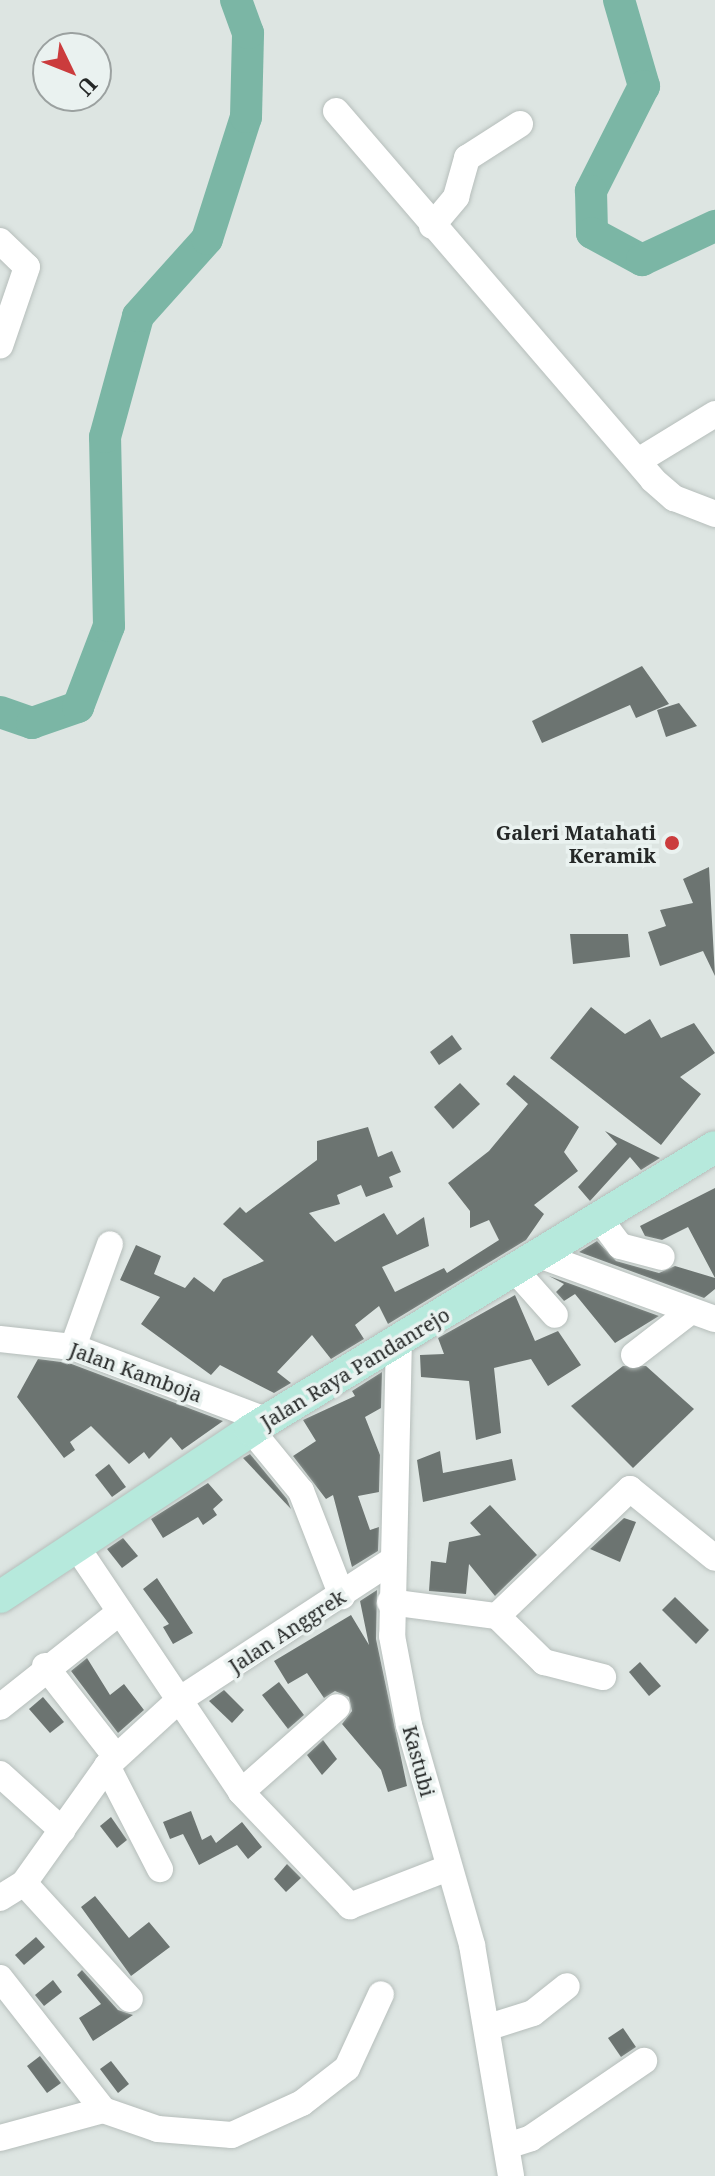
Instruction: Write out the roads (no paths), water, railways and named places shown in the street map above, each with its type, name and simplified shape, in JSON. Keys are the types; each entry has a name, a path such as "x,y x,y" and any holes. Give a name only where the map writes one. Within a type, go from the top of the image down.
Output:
{"main road":[{"name":"Jalan Raya Pandanrejo","path":"0,1597 259,1426 715,1147"}],"street":[{"path":"336,111 432,226 638,461 674,498 715,514"},
{"path":"432,226 456,197 467,158 520,124"},
{"path":"0,241 27,267 0,346"},
{"path":"638,461 715,414"},
{"path":"599,1218 620,1246 662,1257"},
{"path":"73,1347 110,1244"},
{"path":"527,1263 555,1315"},
{"path":"527,1263 703,1315"},
{"path":"634,1355 703,1315"},
{"name":"Kastubi","path":"399,1338 390,1602 409,1725 489,2027 511,2176"},
{"name":"Jalan Kamboja","path":"0,1339 73,1347 259,1426"},
{"path":"259,1426 301,1491 342,1596"},
{"path":"497,1616 630,1489 715,1558"},
{"path":"76,1546 241,1792 350,1906 448,1868"},
{"name":"Jalan Anggrek","path":"24,1883 111,1762 179,1700 393,1560"},
{"path":"390,1602 497,1616 544,1662 603,1677"},
{"path":"0,1707 45,1666 120,1612"},
{"path":"45,1666 111,1762 160,1869"},
{"path":"241,1792 337,1707"},
{"path":"0,1774 62,1830"},
{"path":"0,1898 24,1883 130,1999"},
{"path":"0,1978 103,2110 158,2129 232,2135 302,2103 347,2068 381,1994"},
{"path":"489,2027 533,2013 567,1986"},
{"path":"507,2146 531,2138 644,2061"},
{"path":"0,2138 103,2110"}],"waterway":[{"path":"0,712 32,723 78,707 109,626 105,437 138,316 207,239 246,117 248,33 236,0"},
{"path":"619,0 644,86 591,191 592,233 642,260 715,226"}],"place":[{"name":"Galeri Matahati Keramik","path":"672,843"}]}
